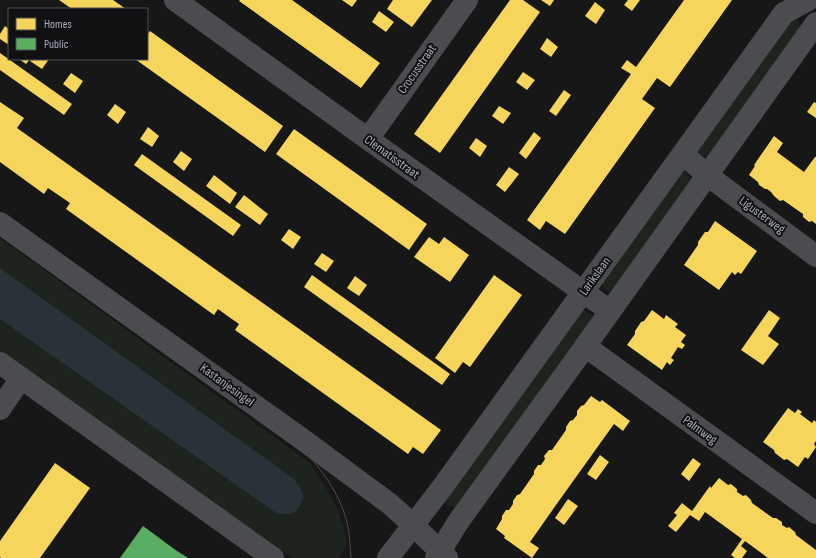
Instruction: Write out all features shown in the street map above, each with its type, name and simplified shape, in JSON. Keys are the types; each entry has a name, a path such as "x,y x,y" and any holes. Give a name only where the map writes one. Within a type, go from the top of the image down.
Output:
{"street":[{"name":"Crocusstraat","path":"368,139 467,0"},
{"name":"Larikslaan","path":"388,558 444,485 784,13 808,0"},
{"name":"Clematisstraat","path":"183,2 368,139 610,311"},
{"path":"441,556 458,522 816,23"},
{"name":"Ligusterweg","path":"683,154 707,176 816,256"},
{"name":"Kastanjesingel","path":"0,223 302,439 390,504 413,524 441,556"},
{"name":"Palmweg","path":"585,346 814,508"},
{"path":"0,363 273,558"},
{"path":"0,409 22,378"}],"shaded area":[{"path":"794,17 799,22 801,28 711,156 703,156 699,154 698,147"},
{"path":"684,172 690,177 692,183 613,290 608,292 603,288 603,280 679,173"},
{"path":"0,238 310,463 334,502 342,522 347,545 338,558 292,558 0,351 0,319 276,513 296,512 304,498 301,489 293,479 0,268"},
{"path":"0,268 294,479 301,489 304,498 296,512 288,514 276,513 0,319"},
{"path":"580,311 586,311 592,315 593,321 455,509 444,503"}],"building: Homes":[{"path":"59,0 113,0 125,8 71,8"},
{"path":"292,0 380,63 361,88 239,1"},
{"path":"342,0 357,0 352,7"},
{"path":"393,0 432,0 412,27 387,9"},
{"path":"510,0 523,0 540,12 440,153 414,134"},
{"path":"541,0 554,0 550,6"},
{"path":"628,0 640,0 632,11 624,5"},
{"path":"684,0 732,0 670,87 657,78 642,99 655,108 565,234 546,221 540,230 527,220 631,74 621,68 627,60 636,67"},
{"path":"595,2 605,10 596,24 585,16"},
{"path":"379,11 394,22 386,32 372,22"},
{"path":"5,26 8,28 8,44 0,39 0,34"},
{"path":"150,31 283,126 265,152 136,60 148,60 148,34"},
{"path":"547,38 558,47 551,57 540,49"},
{"path":"0,53 72,104 64,115 0,70"},
{"path":"20,60 29,60 26,64"},
{"path":"31,60 48,60 42,69 30,61"},
{"path":"523,72 535,80 527,90 516,82"},
{"path":"71,73 83,81 75,93 63,84"},
{"path":"564,90 571,95 556,116 549,111"},
{"path":"0,102 24,118 17,128 441,430 423,454 413,447 408,454 235,330 239,324 218,309 214,315 66,209 70,203 48,188 44,194 0,162"},
{"path":"814,102 816,103 816,118 807,112"},
{"path":"115,104 126,112 118,124 107,115"},
{"path":"499,106 511,113 503,124 492,116"},
{"path":"148,127 159,136 152,147 140,139"},
{"path":"294,129 427,224 409,250 276,154"},
{"path":"534,132 541,138 526,159 519,153"},
{"path":"774,136 783,143 777,152 804,172 816,157 816,224 812,221 809,222 803,217 803,214 783,200 780,201 771,192 759,185 758,182 749,175"},
{"path":"476,138 487,146 480,157 469,148"},
{"path":"181,151 192,159 184,171 173,162"},
{"path":"142,154 241,225 233,236 134,165"},
{"path":"509,167 519,174 505,192 496,185"},
{"path":"214,175 237,193 230,204 206,186"},
{"path":"244,195 268,214 260,225 235,207"},
{"path":"715,221 757,251 741,274 738,272 735,275 732,272 719,290 684,265 705,232 708,232"},
{"path":"289,229 301,237 293,249 281,240"},
{"path":"429,237 439,244 444,237 469,255 450,282 414,257"},
{"path":"322,253 334,261 326,272 314,264"},
{"path":"312,275 450,374 442,385 304,287"},
{"path":"494,275 522,295 470,367 463,362 455,373 435,358"},
{"path":"355,276 367,285 359,296 347,288"},
{"path":"652,310 664,319 666,315 678,324 675,327 686,335 681,342 685,345 682,349 678,347 671,358 674,360 670,365 667,362 662,370 627,345 641,322 644,321"},
{"path":"769,310 780,318 768,336 779,344 763,365 741,350"},
{"path":"591,396 600,402 602,400 630,421 623,431 614,424 556,505 530,542 539,548 532,558 504,538 505,536 496,529 506,510 509,510 517,495 520,494 534,474 534,471 538,465 541,465 545,459 544,456 549,450 552,450 566,430 566,427 570,421 577,415 577,411"},
{"path":"788,408 795,413 798,409 802,412 800,414 812,423 814,420 816,422 816,441 814,444 816,447 808,459 805,457 798,467 787,459 784,460 763,442"},
{"path":"600,455 609,462 596,480 587,474"},
{"path":"693,458 701,464 689,481 681,474"},
{"path":"55,463 90,488 40,558 1,558 0,541"},
{"path":"719,478 728,485 731,484 737,489 737,492 743,496 746,495 752,503 773,518 776,518 782,522 782,525 787,528 789,527 795,532 796,535 816,550 816,558 768,558 745,541 741,546 747,551 742,558 735,558 731,555 742,539 705,512 699,521 690,515 676,532 668,526 677,515 674,513 682,503 692,511 710,486 711,488"},
{"path":"568,499 578,506 564,525 555,518"}],"building: Public":[{"path":"143,526 177,551 188,558 120,558"}],"tram line":[{"path":"0,229 280,429 302,449 322,472 338,499 348,527 351,558"}]}
